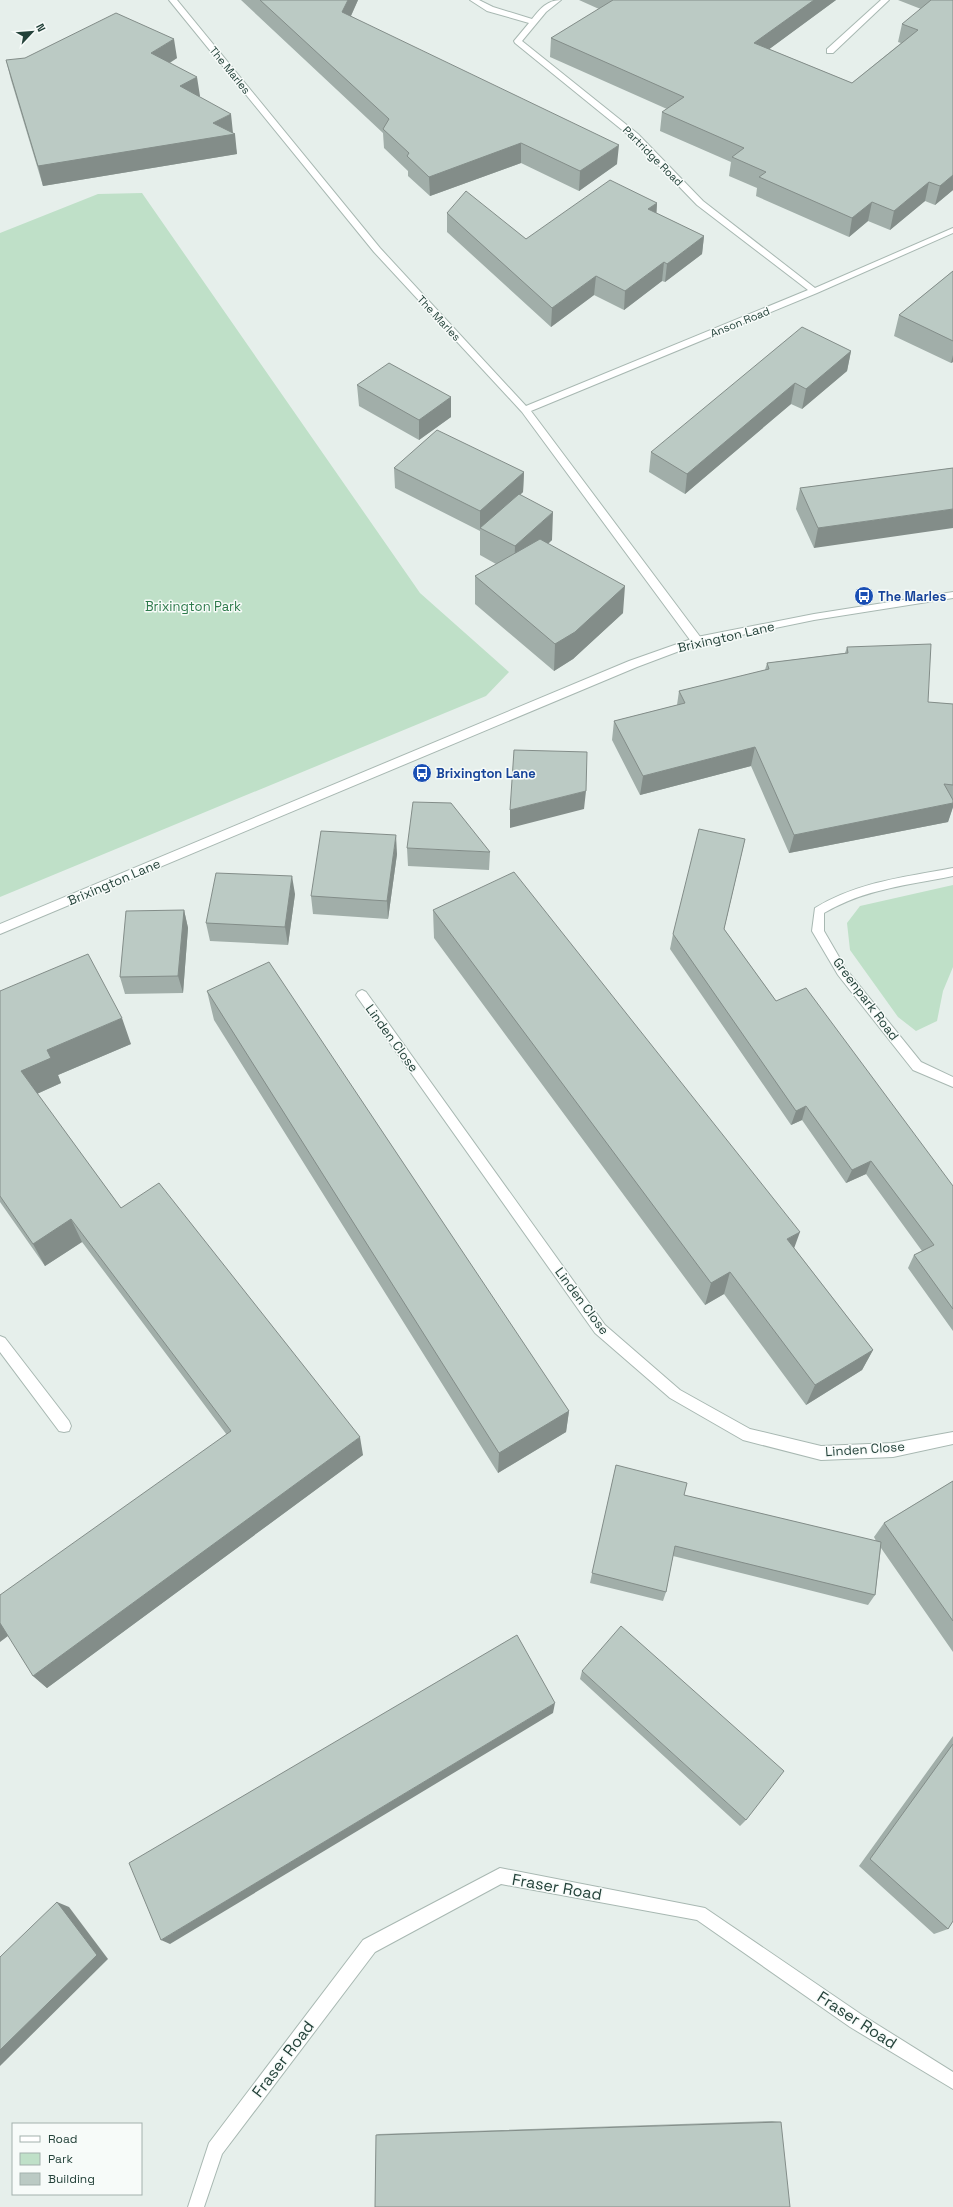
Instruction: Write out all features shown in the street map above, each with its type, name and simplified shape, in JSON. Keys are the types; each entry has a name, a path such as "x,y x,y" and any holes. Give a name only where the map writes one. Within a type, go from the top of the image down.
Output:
{"street":[{"name":"The Marles","path":"173,0 377,250 525,410 697,641"},
{"path":"474,0 490,9 533,22"},
{"name":"Partridge Road","path":"556,0 543,10 518,41 635,136 700,203 814,291"},
{"path":"830,51 885,0"},
{"name":"Anson Road","path":"525,410 814,291 953,230"},
{"name":"Brixington Lane","path":"0,929 633,664 697,641 814,617 953,595"},
{"name":"Greenpark Road","path":"953,872 851,893 832,902 819,911 818,931 842,972 917,1066 953,1082"},
{"name":"Linden Close","path":"362,995 600,1329 675,1394 748,1435 821,1453 893,1450 953,1438"},
{"path":"0,1342 64,1426"},
{"name":"Fraser Road","path":"196,2207 215,2149 369,1946 500,1876 700,1913 856,2021 953,2081"}],"green space":[{"name":"Brixington Park","path":"142,193 420,593 509,672 486,696 0,897 0,233 98,194"},
{"path":"953,885 953,967 943,991 937,1021 916,1031 898,1017 850,950 847,923 860,906"}],"building":[{"path":"260,0 348,0 342,12 619,145 580,171 521,143 429,177 407,156 409,153 383,129 389,119"},
{"path":"613,0 814,0 754,43 852,83 918,30 902,24 931,0 953,0 953,175 940,186 929,182 894,211 872,202 852,218 759,177 766,172 732,157 744,148 662,112 684,97 551,38"},
{"path":"116,13 174,39 151,53 197,77 180,86 231,114 213,123 235,134 38,166 6,60 25,58"},
{"path":"610,180 657,203 648,209 704,236 667,264 664,262 625,291 596,276 552,308 447,213 466,191 526,239"},
{"path":"953,271 953,341 899,315"},
{"path":"802,327 851,351 806,389 795,383 687,474 651,452"},
{"path":"389,363 451,397 419,420 357,385"},
{"path":"437,430 524,472 480,511 394,468"},
{"path":"953,468 953,509 818,528 800,488"},
{"path":"519,494 553,512 515,546 480,528"},
{"path":"540,539 625,586 575,632 555,644 475,576"},
{"path":"931,644 928,702 953,704 953,785 944,784 953,800 953,803 794,835 755,747 643,776 614,721 685,703 679,691 769,669 767,663 848,653 847,647"},
{"path":"514,750 587,752 586,791 510,810"},
{"path":"413,802 451,803 490,852 407,848"},
{"path":"699,829 745,839 724,929 776,1001 806,988 953,1186 953,1309 914,1255 934,1245 871,1161 852,1170 806,1106 796,1111 673,934"},
{"path":"321,831 396,835 387,901 311,896"},
{"path":"514,872 800,1232 787,1239 873,1350 815,1385 730,1272 711,1283 433,910"},
{"path":"216,873 292,876 285,927 206,923"},
{"path":"184,910 178,976 120,977 126,911"},
{"path":"88,954 122,1018 47,1050 51,1058 21,1071 121,1208 159,1183 360,1437 33,1676 0,1623 0,1595 231,1431 71,1219 33,1244 0,1196 0,991"},
{"path":"269,962 569,1411 499,1453 207,991"},
{"path":"616,1465 687,1483 684,1495 881,1542 875,1595 675,1546 666,1592 592,1573"},
{"path":"953,1481 953,1621 884,1523"},
{"path":"621,1626 784,1771 746,1820 582,1671"},
{"path":"517,1635 555,1703 161,1940 129,1863"},
{"path":"953,1744 953,1921 948,1929 870,1859"},
{"path":"57,1902 97,1955 0,2050 0,1957"},
{"path":"781,2122 790,2207 375,2207 376,2135"}],"place":[{"name":"The Marles","path":"864,596"},
{"name":"Brixington Lane","path":"422,773"}]}
